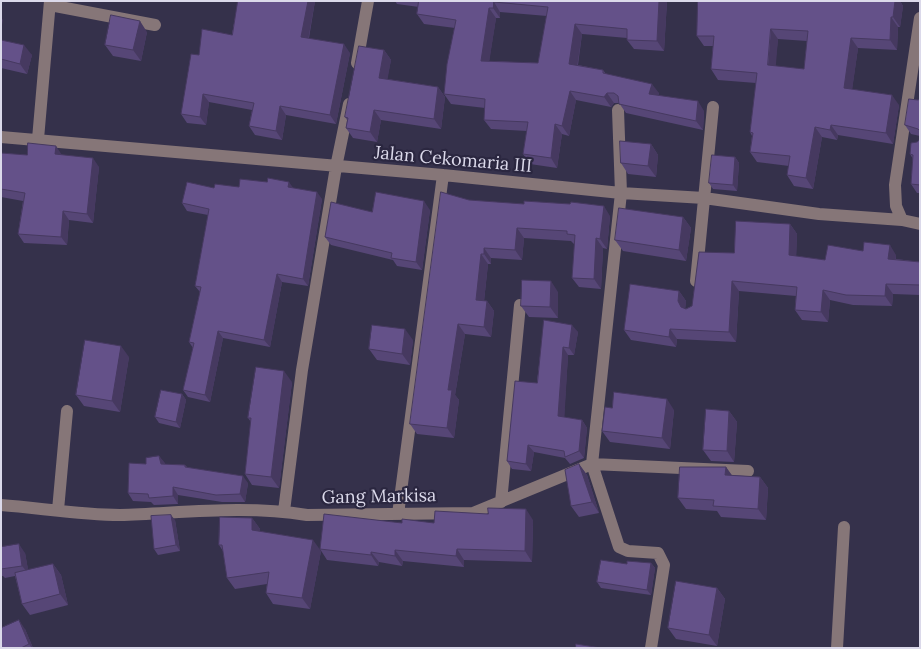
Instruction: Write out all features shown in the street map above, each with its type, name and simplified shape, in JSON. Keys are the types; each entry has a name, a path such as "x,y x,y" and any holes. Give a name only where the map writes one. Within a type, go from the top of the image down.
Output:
{"street":[{"path":"356,72 368,1"},
{"path":"38,139 50,3 155,25"},
{"path":"902,220 896,206 895,185 906,142 920,18"},
{"path":"284,511 302,370 336,167 352,90"},
{"path":"695,292 713,107"},
{"path":"618,110 621,193 592,464 619,547 628,551 658,553 662,558 664,565 651,648"},
{"name":"Jalan Cekomaria III","path":"1,137 443,175 621,193 704,198 819,214 902,220 920,224"},
{"path":"398,514 443,175"},
{"path":"500,502 520,305"},
{"path":"58,510 67,411"},
{"name":"Gang Markisa","path":"1,505 119,515 216,510 284,511 307,515 473,513 592,464 748,471"},
{"path":"837,648 844,527"}],"building":[{"path":"238,1 308,1 301,37 344,44 330,115 280,106 276,131 249,126 254,103 203,94 200,117 181,114 191,54 199,55 202,29 232,35"},
{"path":"419,1 659,1 657,41 627,40 627,29 575,24 569,64 603,70 603,73 652,84 649,94 698,101 696,121 619,104 618,96 614,93 607,93 604,97 570,91 562,126 555,124 551,158 523,154 528,122 484,120 485,99 444,94 447,64 456,20 417,14","holes":["494,2 548,7 538,63 481,61 489,8 493,8"]},
{"path":"698,1 895,1 893,17 891,17 890,40 851,38 844,88 892,95 886,133 831,125 830,130 815,127 806,178 787,175 790,156 750,152 753,133 750,132 757,73 711,69 714,36 697,36","holes":["771,29 808,31 804,69 768,65"]},
{"path":"111,15 140,21 133,50 105,45"},
{"path":"1,40 24,45 20,64 1,59"},
{"path":"359,46 384,50 379,78 438,87 434,119 374,110 370,132 346,128 348,118 345,117"},
{"path":"909,99 920,99 920,131 905,125"},
{"path":"920,139 920,185 911,184 913,155 910,154 911,143 917,142"},
{"path":"620,141 651,144 648,166 621,163"},
{"path":"28,143 56,146 55,154 93,158 87,214 63,211 61,237 18,234 25,193 1,189 1,153 27,155"},
{"path":"712,155 735,157 733,185 709,183"},
{"path":"268,178 289,182 288,187 317,192 303,279 277,274 264,340 218,331 205,395 183,390 194,343 189,342 201,287 195,286 209,209 182,203 187,182 214,188 215,184 239,187 240,179 267,182"},
{"path":"376,192 424,201 416,262 391,258 392,253 325,237 331,202 372,212"},
{"path":"441,192 469,200 524,204 524,201 570,204 571,202 604,206 600,239 596,238 594,279 572,278 575,235 567,234 567,231 517,228 515,250 484,248 484,254 481,254 476,300 487,301 484,327 458,324 448,390 452,390 447,428 410,424"},
{"path":"619,208 683,217 679,250 615,240"},
{"path":"736,221 790,224 789,255 825,260 828,245 863,251 864,242 890,245 888,259 920,262 920,285 886,284 885,296 846,295 823,290 821,312 795,310 797,287 732,281 729,332 670,329 669,337 624,330 630,284 679,291 678,301 681,307 686,309 692,306 699,252 734,253"},
{"path":"522,280 551,281 550,307 521,306"},
{"path":"544,320 572,325 569,348 563,347 558,416 582,420 579,451 565,457 564,451 528,445 526,464 507,461 515,381 537,383"},
{"path":"372,325 405,329 402,354 369,349"},
{"path":"85,340 121,346 112,401 76,395"},
{"path":"256,367 284,371 271,477 245,474 251,418 248,418"},
{"path":"161,390 182,394 176,422 155,417"},
{"path":"614,392 667,399 662,438 602,431 605,407 612,408"},
{"path":"706,409 729,411 727,451 703,450"},
{"path":"159,456 161,464 185,465 185,467 243,476 240,494 216,495 173,487 173,496 149,498 148,494 128,493 129,463 146,464 146,458"},
{"path":"579,464 592,502 571,506 565,470"},
{"path":"680,467 726,467 725,475 760,477 758,509 713,506 714,500 678,498"},
{"path":"488,508 526,509 525,551 457,549 456,556 395,550 395,556 371,552 371,555 320,549 324,514 402,523 402,519 434,523 435,511 488,514"},
{"path":"171,515 176,545 154,549 151,516"},
{"path":"220,517 252,518 252,530 313,540 302,598 266,593 269,572 227,578 222,545 219,545"},
{"path":"19,544 22,566 1,569 1,547"},
{"path":"601,560 627,564 627,561 651,563 647,590 597,582"},
{"path":"53,564 60,594 22,604 15,573"},
{"path":"676,581 717,588 709,635 668,628"},
{"path":"19,620 29,644 21,648 1,648 1,628"},
{"path":"576,644 601,648 576,648"}]}
